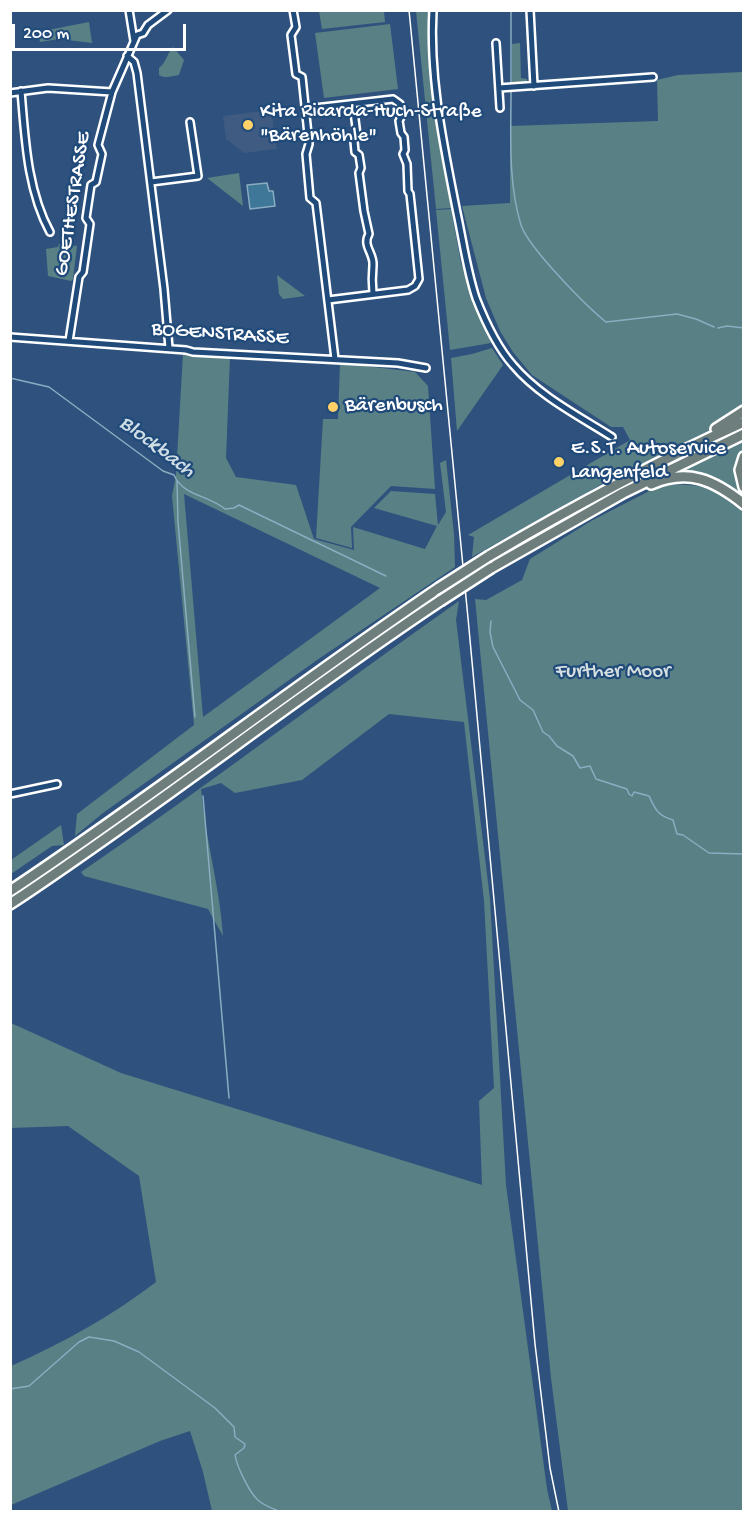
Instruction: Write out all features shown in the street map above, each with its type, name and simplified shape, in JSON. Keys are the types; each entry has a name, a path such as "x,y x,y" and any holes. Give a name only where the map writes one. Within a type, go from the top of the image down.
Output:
{"highway":[{"path":"668,457 744,411"},
{"path":"10,891 89,838 356,644 489,556 571,508 668,457 744,423"},
{"path":"10,904 58,873 361,653 491,568 623,493 744,434"},
{"path":"744,457 740,470 744,487"},
{"path":"623,493 642,489 653,482 668,478 687,476 718,485 744,504"}],"street":[{"path":"129,10 134,41"},
{"name":"GOETHESTRASSE","path":"69,341 79,276 83,272 89,234 90,224 86,218 91,185 96,182 102,154 98,145 112,92 137,35 143,33 148,25 168,10"},
{"path":"292,10 296,27 291,35 296,73 302,77 306,109 309,144 306,154 310,198 316,203 335,359"},
{"path":"433,10 434,67 444,143 465,250 476,295 486,322 512,365 529,381 612,437"},
{"path":"530,10 534,87"},
{"path":"496,43 500,108"},
{"path":"127,56 136,67 170,348"},
{"path":"500,88 653,77"},
{"path":"10,93 48,88 112,92"},
{"path":"21,91 26,143 32,173 43,218 50,231"},
{"path":"306,109 393,99 400,104 399,121 404,137 407,184 419,279 415,286 408,290 328,300"},
{"path":"353,104 357,135 354,141 355,152 359,155 360,162 362,202 369,234 366,239 367,249 371,253 373,266 370,272 373,294"},
{"path":"151,182 198,176 190,122"},
{"name":"BOGENSTRASSE","path":"10,337 170,348 193,352 418,365 426,368"},
{"path":"10,794 57,784"}],"shaded area":[{"name":"Kita Ricarda-Huch-Straße \"Bärenhöhle\"","path":"271,110 277,149 244,153 226,139 223,116"},
{"path":"267,183 269,191 273,191 275,206 250,209 247,185"}],"green space":[{"path":"319,11 384,11 385,22 322,29"},
{"path":"416,11 428,11 430,60 437,125 451,208 436,209"},
{"path":"89,22 92,43 59,39 40,42 38,32"},
{"path":"390,24 398,89 324,98 315,33"},
{"path":"520,43 521,78 527,79 527,83 512,84 512,44"},
{"path":"173,47 184,60 179,75 161,76 159,68"},
{"path":"743,72 743,410 730,420 600,485 472,557 474,537 468,535 630,440 623,427 611,427 532,375 513,352 500,331 486,298 462,206 510,203 510,126 658,121 657,80 678,75"},
{"path":"239,173 243,206 207,178"},
{"path":"451,209 461,263 491,343 450,350 436,210"},
{"path":"59,244 77,246 71,281 48,276 46,249 58,247"},
{"path":"277,275 305,296 283,299 279,294"},
{"path":"492,348 503,365 457,431 451,358"},
{"path":"183,354 230,357 226,458 236,477 296,485 314,539 354,550 353,527 425,549 437,526 374,508 391,491 435,494 438,525 446,512 440,463 446,460 455,567 317,660 103,813 75,836 77,814 194,725 172,496 176,475","holes":["184,494 380,588 203,717"]},
{"path":"340,363 415,372 428,386 435,489 391,486 351,527 352,548 316,538 323,419 338,419"},
{"path":"743,442 737,471 743,501 720,484 697,476 676,473"},
{"name":"Further Moor","path":"676,484 710,487 743,512 743,1511 568,1511 551,1378 475,599 486,600 522,580 530,559 591,521 657,487"},
{"path":"459,601 456,620 490,899 506,1185 547,1489 552,1511 212,1511 190,1431 160,1441 11,1505 11,1366 86,1328 156,1282 139,1176 68,1126 11,1128 11,1023 121,1073 482,1185 479,1101 494,1088 484,901 464,722 389,714 302,780 235,793 221,783 201,789 223,936 208,909 84,876 81,872"},
{"path":"61,825 64,845 52,846 11,874 11,860"}],"waterway":[{"path":"511,10 511,84"},
{"path":"511,92 511,159 517,209 526,235 546,261 606,322 677,314 714,327"},
{"path":"718,328 727,326 744,328"},
{"name":"Blockbach","path":"10,378 49,387 163,471 174,475 178,482 190,491 225,509 239,505 386,576"},
{"path":"177,481 178,522 195,717"},
{"name":"Blockbach","path":"491,621 490,632 493,647 520,700 533,710 543,732 557,746 573,756 580,768 590,766 596,779 627,789 632,796 634,792 649,796 658,811 673,820 677,834 683,835 709,853 744,854"},
{"path":"203,796 229,1098"},
{"path":"10,1389 29,1386 79,1342 89,1337 114,1341 139,1352 215,1408 234,1427 235,1437 245,1444 244,1448 235,1455 248,1487 255,1498 281,1512"}],"railway":[{"path":"409,10 535,1344 550,1468 559,1512"}],"place":[{"name":"Kita Ricarda-Huch-Straße \"Bärenhöhle\"","path":"248,125"},
{"name":"Bärenbusch","path":"333,407"},
{"name":"E.S.T. Autoservice Langenfeld","path":"559,462"}]}
